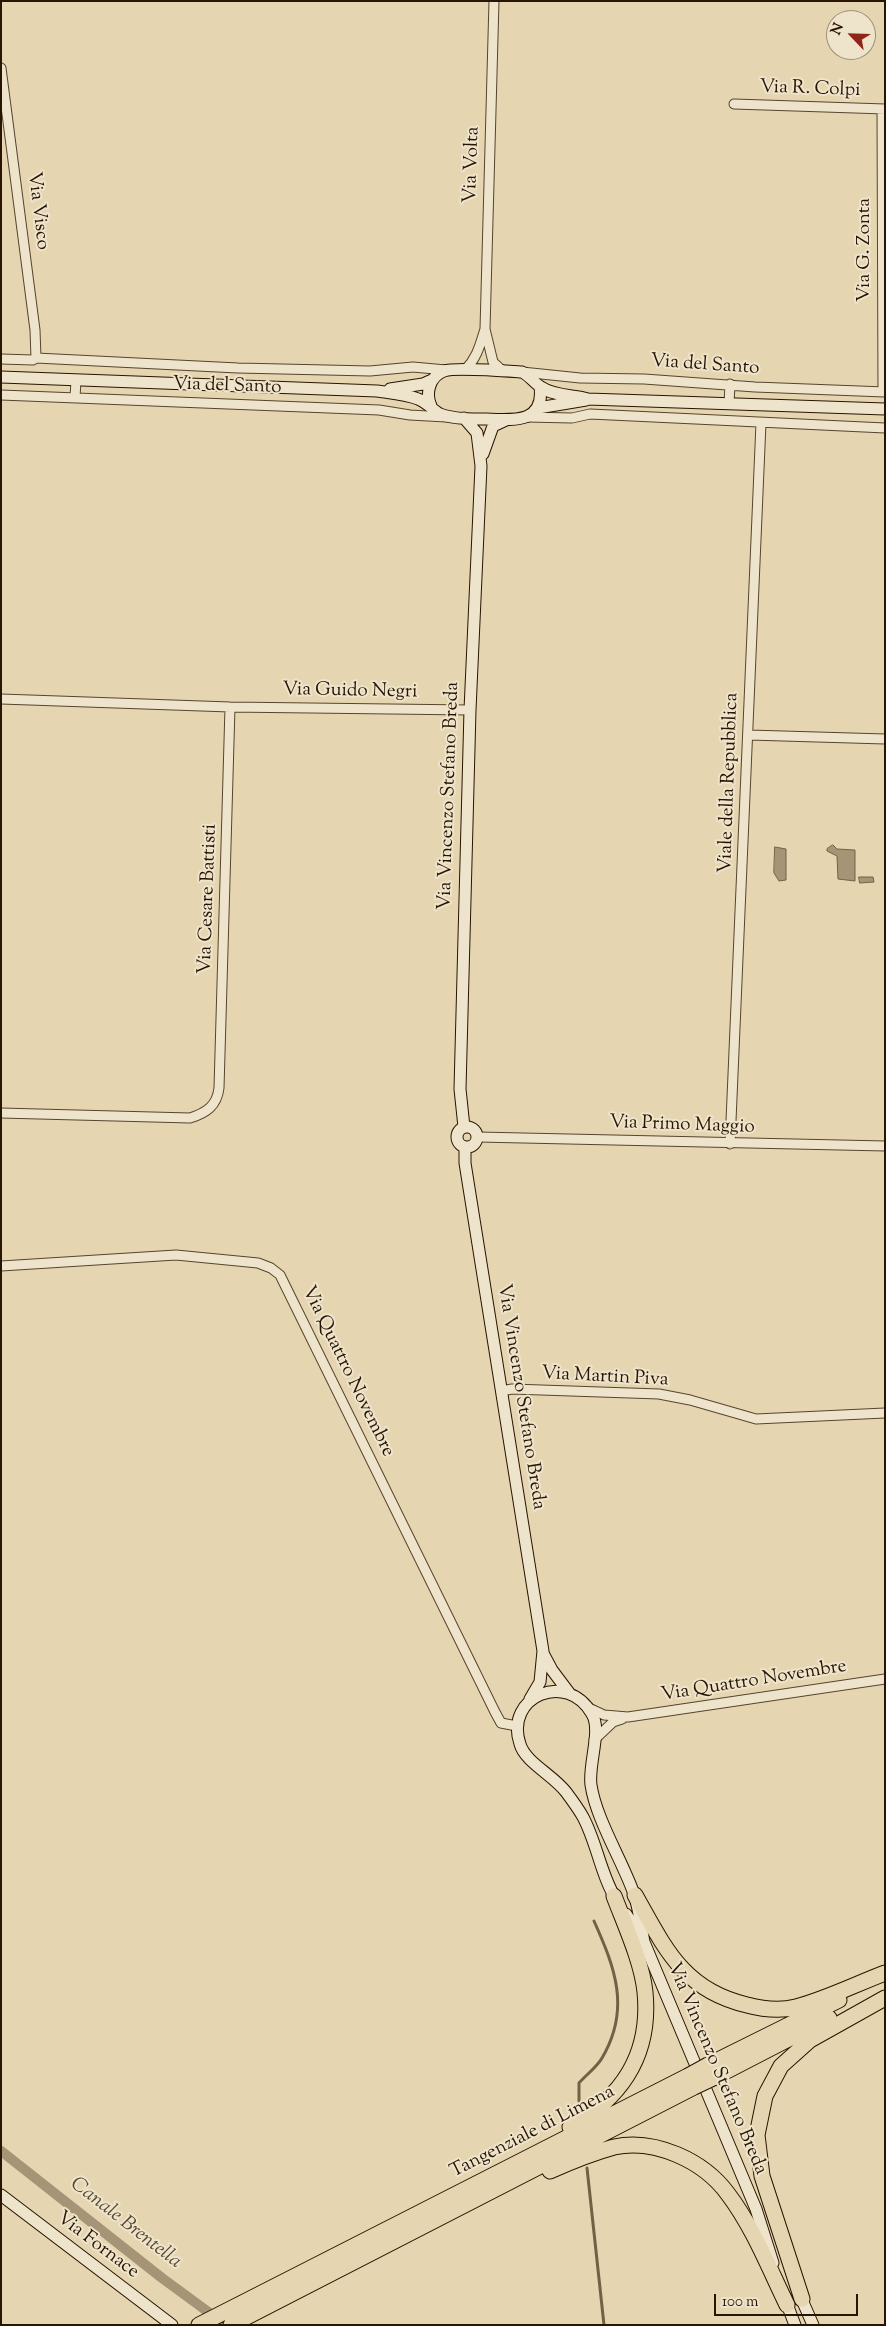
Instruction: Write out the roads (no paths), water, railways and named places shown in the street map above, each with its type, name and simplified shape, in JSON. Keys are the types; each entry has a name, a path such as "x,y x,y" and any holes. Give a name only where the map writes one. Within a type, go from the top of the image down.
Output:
{"highway":[{"path":"635,1895 679,1966 696,1983 728,2001 760,2009 795,2008 885,1975"},
{"path":"445,2207 478,2177 573,2125 612,2096 626,2079 637,2060 645,2028 645,1990 614,1896"},
{"name":"Tangenziale di Limena","path":"199,2325 281,2284 445,2207 691,2082 885,1975"},
{"name":"Tangenziale di Limena","path":"710,2072 885,1989"},
{"path":"802,2299 762,2176 757,2135 765,2096 781,2066 810,2040 885,1998"},
{"path":"445,2207 493,2198 584,2157 616,2147 654,2147 679,2155 708,2172 728,2194 745,2221 787,2305"},
{"name":"Tangenziale di Limena","path":"231,2325 445,2207"}],"street":[{"name":"Via Volta","path":"485,329 494,1"},
{"name":"Via Visco","path":"1,68 35,324 36,358"},
{"name":"Via R. Colpi","path":"734,104 883,109"},
{"name":"Via G. Zonta","path":"883,109 884,392"},
{"path":"465,370 473,362 479,351 485,329"},
{"path":"485,329 493,362 503,371"},
{"path":"1,359 33,360 36,358 238,368 370,371 399,370 413,367 446,370"},
{"path":"376,391 423,384 446,370"},
{"name":"Via del Santo","path":"446,370 522,372 580,378 644,378 755,387 884,392"},
{"path":"522,372 531,377 540,387 542,399 538,408"},
{"path":"1,377 376,391 411,396 431,406 436,411 451,417 464,418 506,420 542,416 564,418 590,414 885,428"},
{"path":"75,398 76,380"},
{"path":"431,406 429,387 432,380"},
{"path":"729,404 730,384"},
{"path":"540,387 588,399 885,409"},
{"name":"Via del Santo","path":"1,395 378,410 451,417"},
{"path":"526,417 538,408 588,399"},
{"name":"Via Vincenzo Stefano Breda","path":"464,418 477,433 481,466 470,710 459,1099 464,1127 457,1136 458,1142 465,1148 465,1162 543,1651 540,1682 520,1714 517,1726 520,1744 526,1755 558,1782 583,1817 614,1896 644,1942 756,2209 802,2299 813,2325"},
{"name":"Via Vincenzo Stefano Breda","path":"481,466 488,434 493,426 506,420"},
{"name":"Viale della Repubblica","path":"730,1144 749,735 760,423"},
{"path":"1,699 230,707"},
{"name":"Via Guido Negri","path":"230,707 470,710"},
{"name":"Via Cesare Battisti","path":"1,1112 190,1118 203,1114 215,1101 218,1088 230,707"},
{"path":"749,735 885,739"},
{"path":"464,1127 473,1128 478,1137 474,1145 465,1148"},
{"name":"Via Primo Maggio","path":"478,1137 885,1146"},
{"name":"Via Quattro Novembre","path":"1,1266 176,1255 258,1263 270,1268 280,1276 495,1712 501,1723 517,1726"},
{"name":"Via Martin Piva","path":"501,1391 512,1389 659,1394 690,1400 756,1419 777,1420 885,1413"},
{"name":"Via Vincenzo Stefano Breda","path":"543,1651 552,1670 570,1694 589,1708 594,1716 591,1786 597,1805 635,1895 644,1942"},
{"name":"Via Quattro Novembre","path":"594,1740 613,1722 628,1717 885,1679"},
{"path":"529,1701 540,1694 557,1690 570,1694"},
{"name":"Via Quattro Novembre","path":"589,1708 604,1714 628,1717"},
{"name":"Via Fornace","path":"1,2195 172,2325"},
{"name":"Via Vincenzo Stefano Breda","path":"756,2209 795,2325"}],"waterway":[{"path":"579,2101 579,2083 602,2058 611,2040 618,2006 613,1972 594,1921"},
{"name":"Canale Brentella","path":"1,2151 162,2278 226,2325"},
{"path":"587,2168 604,2325"}]}
